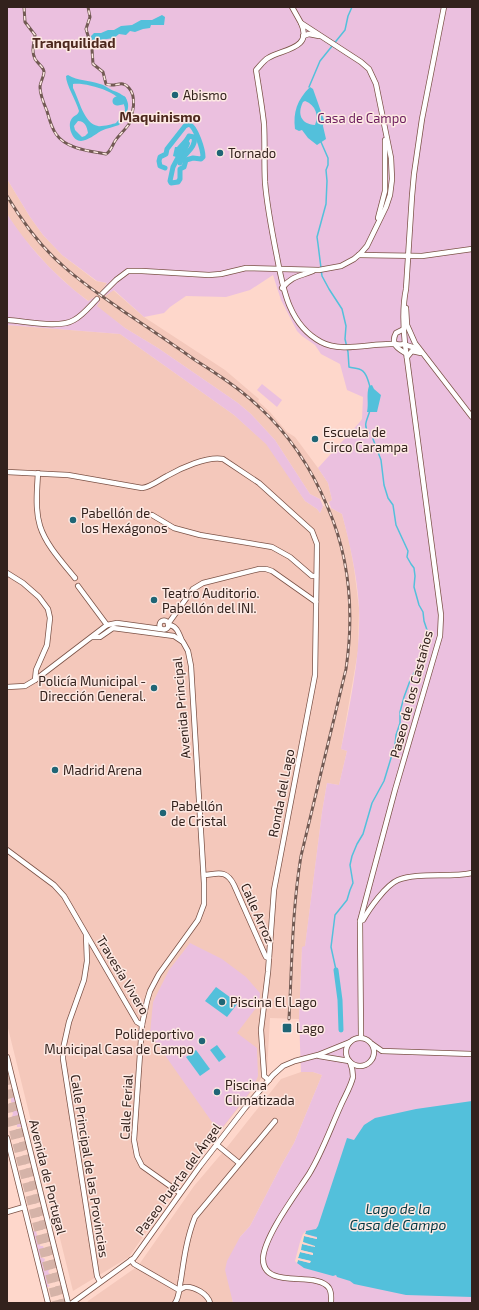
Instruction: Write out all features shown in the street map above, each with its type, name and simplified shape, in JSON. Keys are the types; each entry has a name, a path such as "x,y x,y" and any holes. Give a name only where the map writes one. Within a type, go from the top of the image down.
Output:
{"street":[{"path":"292,7 304,29 303,36 298,45 293,49 268,58 256,70 264,123 265,182 270,225 282,288 295,317 312,337 322,343 330,346 345,347 394,344 405,345 418,349"},
{"name":"Paseo de los Castaños","path":"361,1037 360,921 395,790 440,636 442,615 405,345 406,289 412,196 422,119 444,7"},
{"path":"282,288 295,276 341,266 359,255 364,250 386,207 392,185 391,158 376,84 373,76 369,69 361,62 301,23"},
{"path":"303,36 312,34 322,37"},
{"path":"372,234 380,213 385,191 385,131"},
{"path":"359,255 422,256 472,249"},
{"path":"364,250 375,255"},
{"path":"102,294 116,280 128,271 209,275 246,268 317,270"},
{"path":"7,320 53,324 66,323 81,316 97,299"},
{"path":"423,354 412,351 407,356 399,350 394,344 394,337 396,333 406,329 418,349 423,354 472,417"},
{"name":"Ronda del Lago","path":"38,473 68,475 142,488 148,487 169,475 202,461 223,458 259,483 312,531 317,544 315,675 274,890 267,989 262,1019 261,1045 264,1076 268,1080"},
{"path":"7,472 38,473 37,505 40,526 47,540 75,578"},
{"path":"152,515 174,528 200,535 272,547 290,557 312,576 316,576"},
{"path":"168,624 193,589 203,583 259,569 272,571 316,602"},
{"path":"7,573 23,583 39,597 48,609 50,618 47,645 36,670 35,680"},
{"path":"78,586 107,625"},
{"path":"304,594 310,593 316,588"},
{"path":"92,637 107,625 117,623 152,627 160,626 164,621 176,628 183,642"},
{"name":"Avenida Principal","path":"7,687 25,686 92,637 100,637 110,629 118,628 172,635 183,642 188,651 191,666 204,875"},
{"name":"Calle Principal de las Provincias","path":"7,850 54,886 64,896 86,935 84,980 69,1022 62,1059 97,1276 100,1282"},
{"name":"Calle Arroz","path":"204,875 220,873 229,877 265,955 269,958"},
{"path":"360,921 364,920 388,888 398,880 422,876 472,873"},
{"name":"Calle Ferial","path":"180,1193 142,1166 137,1156 134,1140 142,1025 147,1001 155,980 194,927 201,912 205,895 204,875"},
{"name":"Travesía Vivero","path":"86,935 137,1022 142,1025"},
{"path":"331,1303 331,1292 326,1285 314,1281 277,1277 268,1271 263,1260 266,1246 270,1237 310,1172 352,1080 353,1071 346,1050 350,1042 361,1037 368,1040 382,1051 472,1054"},
{"name":"Paseo Puerta del Ángel","path":"72,1303 131,1260 216,1144 268,1080 283,1066 289,1063 318,1055 350,1042"},
{"path":"372,1044 374,1052 372,1059"},
{"path":"350,1061 356,1065 362,1065 368,1063 382,1051"},
{"name":"Paseo Puerta del Ángel","path":"318,1055 350,1061"},
{"name":"Avenida de Portugal","path":"7,1057 68,1303"},
{"path":"175,1303 179,1298 179,1290 189,1234 195,1217 275,1121"},
{"path":"7,1138 48,1303"},
{"path":"216,1144 240,1163"},
{"path":"7,1212 24,1207"},
{"path":"131,1260 134,1264 179,1290"},
{"path":"179,1290 186,1287 196,1289 209,1298 210,1303"}],"shaded area":[{"path":"7,179 30,217 43,235 62,255 96,281 107,283 104,296 113,290 144,317 225,370 259,399 258,401 270,412 287,432 295,437 318,468 328,483 332,500 329,502 310,494 275,440 251,414 238,403 158,348 125,328 75,291 49,267 19,233 7,214"},
{"path":"7,325 120,334 234,415 269,446 305,501 317,509 320,513 323,506 331,508 342,514 354,568 359,608 358,651 341,749 347,751 339,785 327,783 305,947 302,947 299,1019 270,1018 267,1071 180,1183 129,1257 73,1291 7,1024"},
{"path":"301,1072 313,1072 322,1075 294,1143 250,1226 240,1237 232,1299 233,1303 87,1303 138,1266 194,1186 281,1079"}],"green space":[{"name":"Casa de Campo","path":"7,7 472,7 472,1303 233,1303 225,1270 227,1261 240,1237 250,1226 294,1143 322,1075 313,1072 301,1072 299,1019 302,947 305,946 327,783 339,785 347,751 341,749 357,661 359,607 355,572 342,514 331,508 329,502 332,500 328,483 318,468 362,419 363,397 347,390 340,364 321,354 315,345 297,331 281,300 273,275 250,290 226,297 186,296 164,313 144,317 114,290 105,296 101,292 107,283 97,281 62,255 43,235 30,217 7,179"},
{"path":"7,214 24,239 54,272 76,292 88,301 95,297 100,301 97,306 125,328 158,348 238,403 251,414 275,440 310,494 320,499 323,506 320,513 317,509 305,501 266,444 234,415 120,334 7,325"},
{"path":"262,384 282,400 277,407 257,390"},
{"name":"Polideportivo Municipal Casa de Campo","path":"190,943 222,959 246,977 260,993 259,1004 237,1033 257,1048 258,1076 253,1088 219,1132 150,1034 153,1002 169,970"},
{"path":"14,1092 22,1127 17,1127 17,1122 14,1122 11,1118 13,1114 12,1111 16,1108 11,1102 11,1094"},
{"path":"32,1231 36,1231 37,1235 40,1237 40,1246 43,1246 45,1251 42,1252 40,1257 45,1259 44,1262 50,1269 48,1272 51,1275 49,1278 50,1281 47,1283 50,1286 46,1288"}],"water":[{"path":"162,15 165,17 164,25 151,25 150,28 135,32 130,31 126,35 119,34 114,38 100,40 99,42 92,41 91,36 94,33 114,30 121,26 132,25 141,20 152,20"},
{"path":"68,75 102,85 126,98 128,102 128,110 119,125 103,130 85,140 77,140 71,131 70,123 72,118 78,114 79,111 66,80 66,76","holes":["73,84 95,87 119,98 124,104 124,114 116,123 110,125 98,126 93,124 89,121 82,110 73,88","78,121 84,123 86,127 88,133 85,136 82,137 75,130 74,126"]},
{"path":"310,87 313,89 324,120 323,126 326,139 317,145 308,138 302,130 299,131 295,129 295,112 299,102","holes":["305,101 309,103 316,111 317,118 315,125 306,123 300,114 303,102"]},
{"path":"186,137 190,143 182,159 173,156 175,147 177,147"},
{"path":"372,385 381,395 377,412 367,412 368,389 369,386"},
{"name":"Piscina El Lago","path":"216,987 238,1003 227,1017 205,1001"},
{"path":"217,1045 226,1057 219,1062 210,1050"},
{"path":"196,1050 210,1069 200,1076 186,1057"},
{"name":"Lago de la Casa de Campo","path":"472,1101 472,1297 406,1295 354,1284 350,1281 337,1277 336,1275 333,1276 304,1268 297,1263 298,1260 310,1263 310,1261 298,1258 300,1252 313,1255 313,1253 300,1250 302,1244 314,1247 302,1242 304,1236 317,1239 317,1237 305,1234 306,1231 316,1229 318,1226 347,1138 354,1140 364,1125 375,1118 416,1109"}],"pier":[{"path":"306,1231 305,1234 317,1239 304,1236 303,1242 315,1247 302,1244 301,1250 313,1253 313,1255 300,1252 298,1258 311,1261 310,1263 298,1260 297,1263 295,1261 300,1242"}],"waterway":[{"path":"309,87 320,61 345,30 348,16 352,7"},
{"path":"117,101 122,100"},
{"path":"165,168 160,166 160,157 166,154 167,149 185,126 189,124 197,134 203,157 201,159 193,158 186,160 184,167 180,169 180,179 178,182 171,183 170,181 173,167 181,152"},
{"path":"180,163 192,148 194,144 194,137 189,136 185,143"},
{"path":"321,142 328,158 326,170 326,204 317,237 322,276 342,309 346,326 345,339 349,367 361,370 366,376 370,387"},
{"path":"369,433 366,427 366,422 370,410"},
{"path":"336,970 331,947 335,915 347,900 353,883 350,865 352,856 363,834 372,803 384,781 395,745 404,697 411,678 419,665 427,642 428,633 423,612 419,605 414,587 414,568 407,557 408,551 396,525 393,505 388,498 384,485 381,460 373,439"},
{"path":"336,970 340,1000 341,1030"}],"tunnel":[{"path":"7,1076 64,1303"},
{"path":"7,1104 57,1303"}],"railway":[{"path":"24,7 25,22 35,35 33,53 36,61 44,70 40,85 41,93 54,131 60,139 72,146 106,154 129,124 134,101 133,96 126,85 106,84 103,72 93,64 92,49 86,29 90,17 88,7"},
{"path":"7,196 38,241 68,271 91,289 236,387 251,399 280,428 299,453 315,480 335,527 341,547 348,587 350,628 346,669 301,856 294,917 289,1019"}],"place":[{"name":"Abismo","path":"175,95"},
{"name":"Tornado","path":"220,153"},
{"name":"Escuela de Circo Carampa","path":"315,439"},
{"name":"Pabellón de los Hexágonos","path":"73,520"},
{"name":"Teatro Auditorio. Pabellón del INI.","path":"154,600"},
{"name":"Policía Municipal - Dirección General.","path":"154,688"},
{"name":"Madrid Arena","path":"55,770"},
{"name":"Pabellón de Cristal","path":"163,813"},
{"name":"Piscina El Lago","path":"222,1002"},
{"name":"Lago","path":"287,1028"},
{"name":"Polideportivo Municipal Casa de Campo","path":"202,1041"},
{"name":"Piscina Climatizada","path":"217,1092"}],"district":[{"name":"Tranquilidad","path":"74,42"},
{"name":"Maquinismo","path":"160,116"}]}
